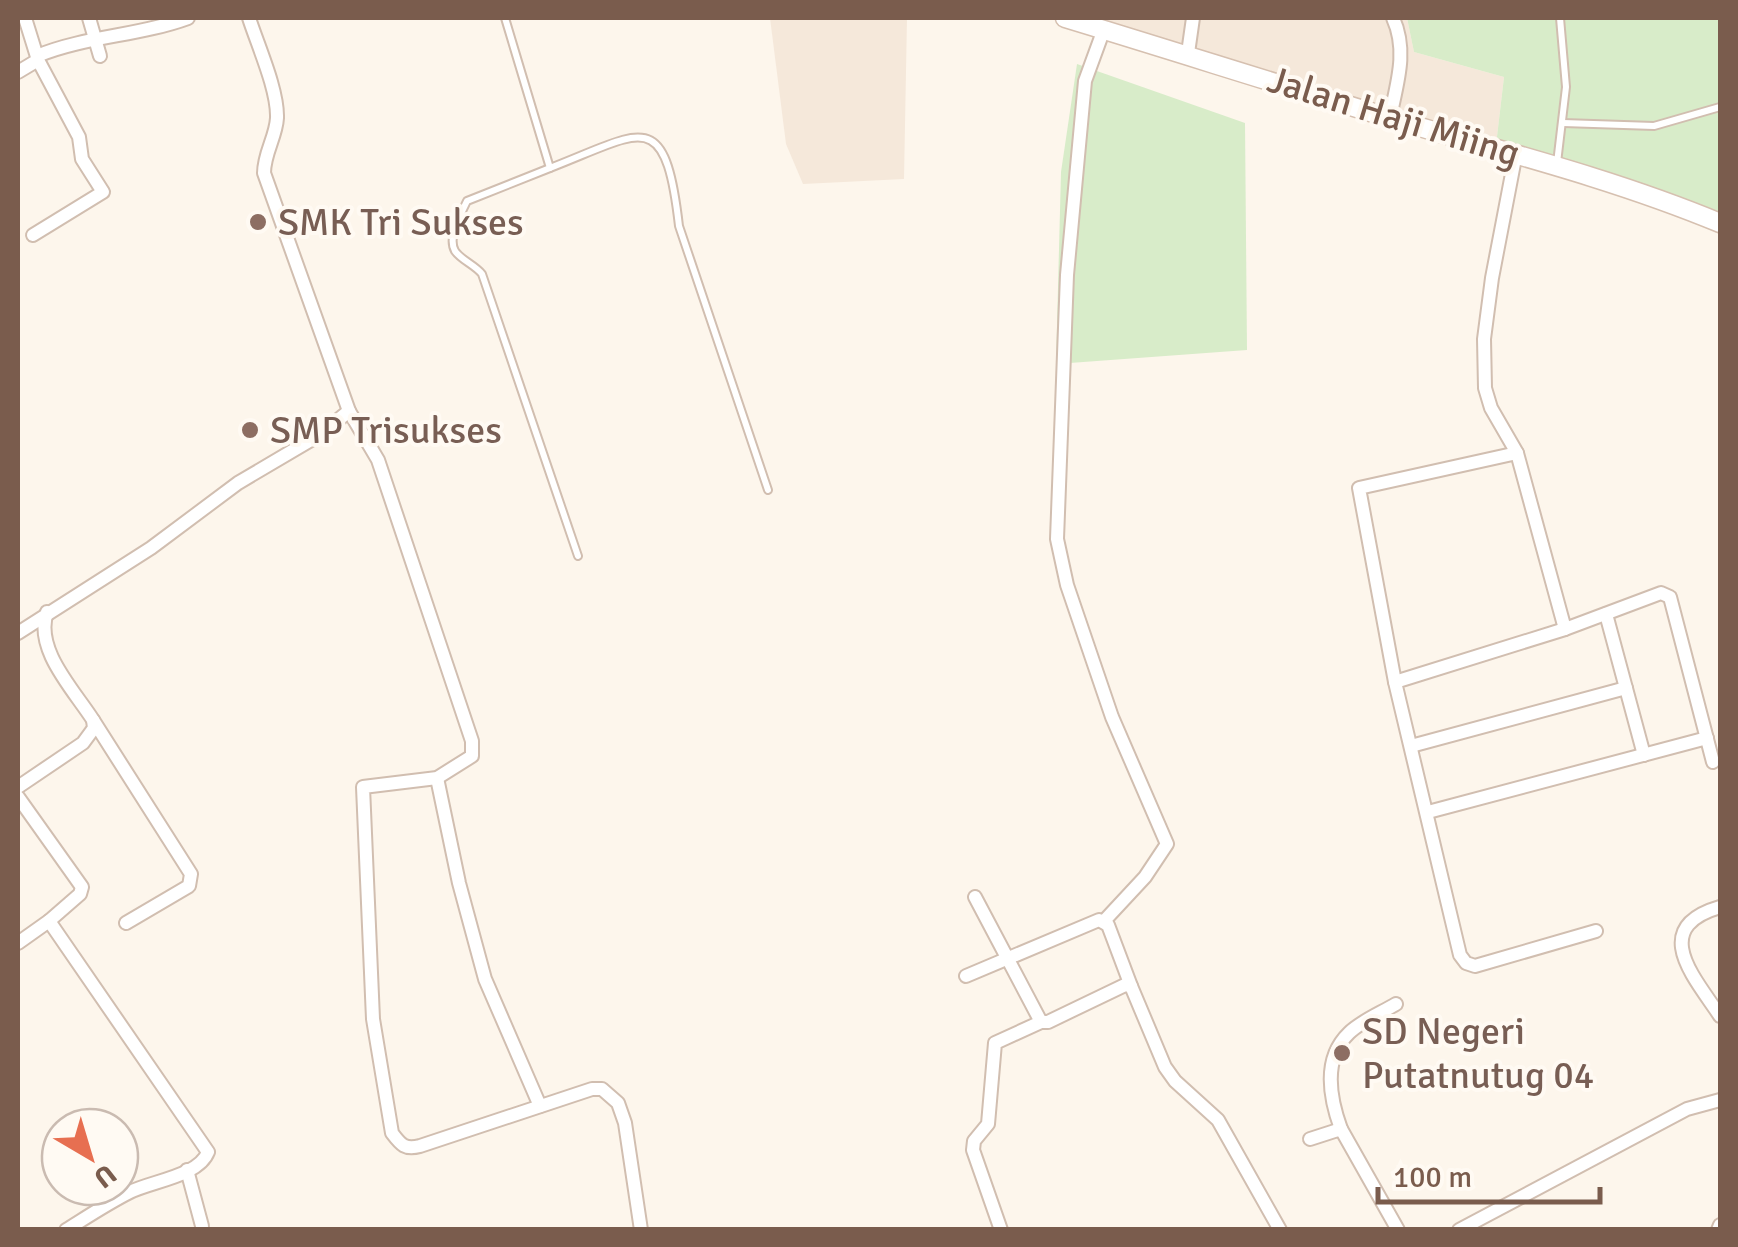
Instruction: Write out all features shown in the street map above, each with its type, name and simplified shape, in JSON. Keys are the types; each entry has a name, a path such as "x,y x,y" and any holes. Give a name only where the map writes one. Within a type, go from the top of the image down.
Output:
{"main road":[{"name":"Jalan Haji Miing","path":"1066,18 1390,118 1556,164 1657,197 1720,223"}],"street":[{"path":"25,18 37,58 79,137 82,159 103,192 33,235"},
{"path":"88,18 100,56"},
{"path":"18,72 66,44 188,18"},
{"path":"250,18 276,106 277,124 264,156 264,172 349,411 378,460 472,740 472,756 437,778 364,788 372,1019 392,1132 402,1146 409,1148 602,1089 618,1103 625,1123 641,1230"},
{"path":"1188,53 1192,18"},
{"path":"1390,118 1402,54 1393,18"},
{"path":"966,976 1105,920 1145,876 1167,844 1112,716 1067,584 1057,539 1067,276 1083,100 1085,80 1104,29"},
{"path":"1516,153 1492,278 1484,388 1517,453 1565,629"},
{"path":"18,633 151,548 238,483 321,434 349,411"},
{"path":"1517,453 1359,488 1396,682 1460,956 1475,966 1596,931"},
{"path":"1396,682 1565,629 1661,593 1670,597 1713,762"},
{"path":"47,612 44,640 190,874 188,886 126,923"},
{"path":"1606,614 1644,754"},
{"path":"1411,746 1626,688"},
{"path":"18,788 83,742 94,728 93,720"},
{"path":"1428,812 1706,738"},
{"path":"437,778 485,979 540,1106"},
{"path":"18,797 82,887 80,894 50,921 18,943"},
{"path":"976,898 1041,1022"},
{"path":"1720,906 1690,922 1681,937 1680,948 1688,968 1720,1016"},
{"path":"1105,920 1165,1068 1218,1120 1280,1230"},
{"path":"50,921 207,1148 205,1160 132,1191 66,1230"},
{"path":"1002,1230 973,1150 974,1141 988,1124 995,1043 1125,985 1131,986"},
{"path":"1396,1004 1352,1030 1338,1050 1330,1085 1341,1130 1398,1230"},
{"path":"1459,1230 1686,1109 1720,1100"},
{"path":"1310,1140 1341,1130"},
{"path":"187,1170 202,1226"}],"lane":[{"path":"504,18 550,168"},
{"path":"1556,164 1566,87 1560,18"},
{"path":"1563,123 1654,126 1720,107"},
{"path":"578,556 482,274 456,252 455,228 466,201 632,136 652,138 663,150 674,182 679,226 768,490"}],"shaded area":[{"path":"770,18 907,18 904,179 803,184 786,144"},
{"path":"1087,18 1407,18 1414,52 1504,77 1496,145"}],"green space":[{"path":"1407,18 1720,18 1720,215 1496,145 1504,77 1414,52"},
{"path":"1077,64 1245,123 1247,350 1056,364 1061,172"}],"place":[{"name":"SMK Tri Sukses","path":"258,222"},
{"name":"SMP Trisukses","path":"250,430"},
{"name":"SD Negeri Putatnutug 04","path":"1342,1053"}]}
